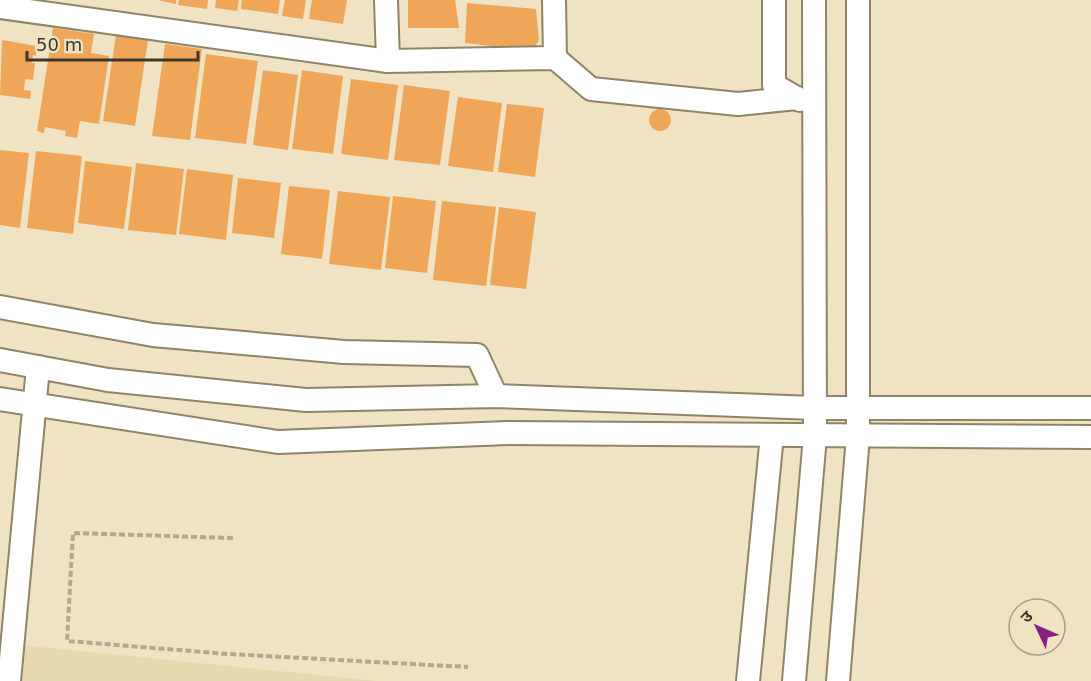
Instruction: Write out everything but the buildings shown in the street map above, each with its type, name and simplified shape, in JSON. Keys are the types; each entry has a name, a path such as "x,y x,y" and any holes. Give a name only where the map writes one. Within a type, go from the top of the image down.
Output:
{"street":[{"path":"386,0 388,61"},
{"path":"554,0 555,58"},
{"path":"774,0 774,85 806,103"},
{"path":"794,681 815,436 806,103 814,0"},
{"path":"838,681 858,436 858,0"},
{"path":"0,7 388,61 555,58 591,89 738,104 806,103"},
{"path":"0,307 153,335 344,352 477,355 496,396"},
{"path":"0,360 108,380 306,400 496,396 815,408 1091,408"},
{"path":"9,681 38,367"},
{"path":"0,399 278,442 508,433 1091,438"},
{"path":"748,681 772,435"}],"path":[{"path":"232,538 73,533 67,640 228,654 468,667"}],"shaded area":[{"path":"0,643 378,681 0,681"}]}
